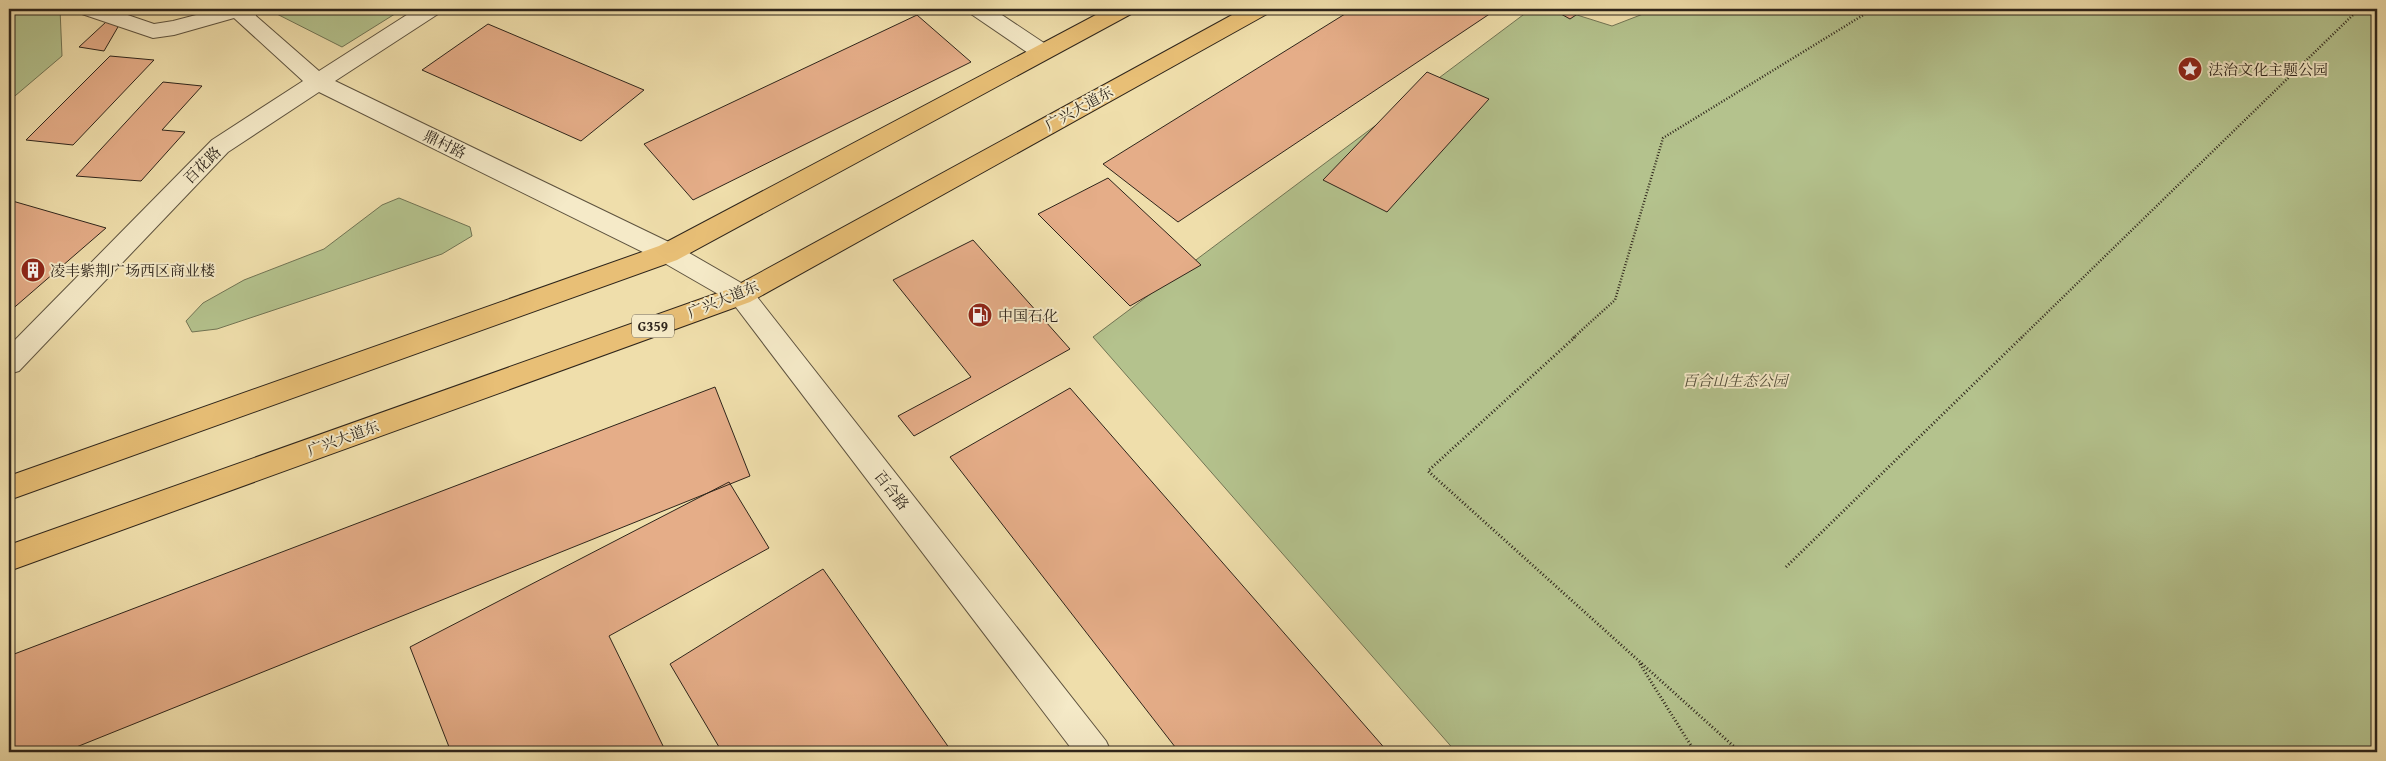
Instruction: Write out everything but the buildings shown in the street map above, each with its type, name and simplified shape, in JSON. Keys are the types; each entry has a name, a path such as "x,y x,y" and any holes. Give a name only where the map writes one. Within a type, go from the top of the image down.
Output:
{"highway":[{"path":"9,488 668,253 1123,9"},
{"name":"广兴大道东","path":"9,558 741,295 1259,9"}],"street":[{"path":"90,9 153,31 174,28 244,9"},
{"name":"鼎村路","path":"244,9 245,18 318,82 668,253"},
{"name":"百花路","path":"9,363 220,146 428,9"},
{"path":"979,9 1042,52"},
{"name":"百合路","path":"668,253 741,295 1094,752"}],"path":[{"path":"1740,752 1428,471 1615,300 1663,138 1873,9"},
{"path":"1786,567 2359,9"},
{"path":"1637,660 1695,752"}],"green space":[{"path":"9,9 60,9 62,56 9,101"},
{"path":"267,9 391,9 398,12 342,47"},
{"name":"百合山生态公园","path":"1531,9 1558,9 1612,26 1656,9 2377,9 2377,752 1456,752 1093,337"},
{"path":"399,198 470,227 472,236 442,254 217,329 192,332 186,321 203,303 244,280 324,249 382,205"}],"place":[{"name":"法治文化主题公园","path":"2190,69"},
{"name":"凌丰紫荆广场西区商业楼","path":"33,270"},
{"name":"中国石化","path":"980,315"}]}
